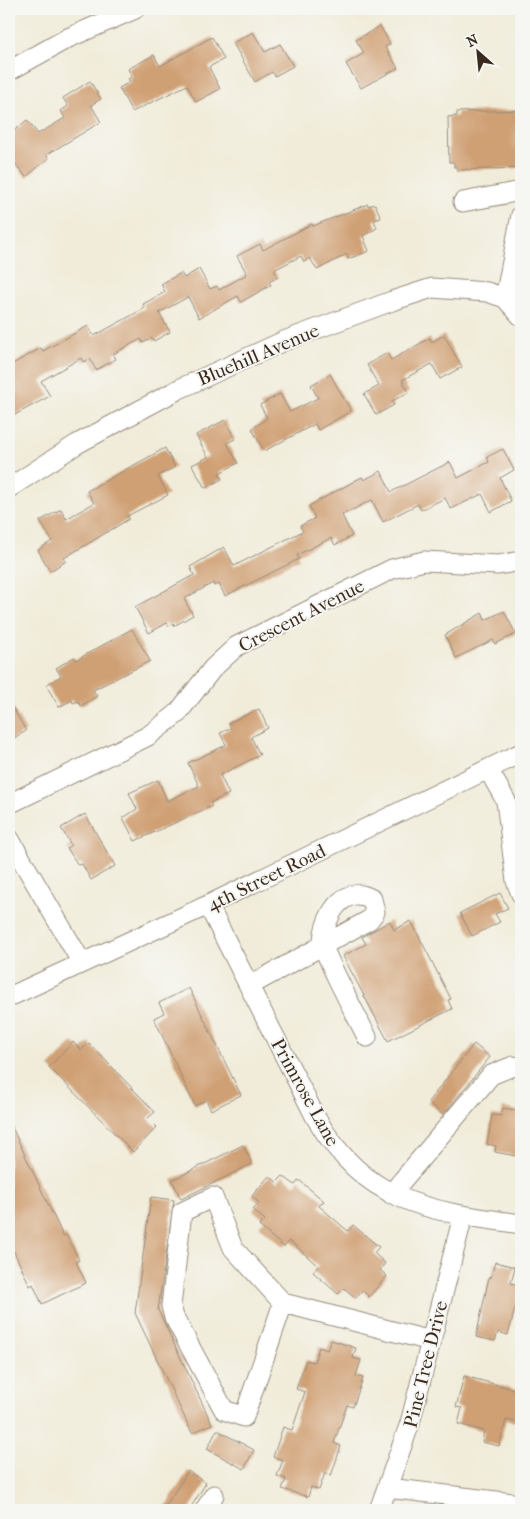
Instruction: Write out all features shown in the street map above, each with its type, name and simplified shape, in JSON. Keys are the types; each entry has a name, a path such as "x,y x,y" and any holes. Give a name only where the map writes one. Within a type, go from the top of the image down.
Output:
{"street":[{"path":"9,71 68,38 135,9"},
{"path":"463,202 521,191"},
{"path":"521,215 505,298 521,316"},
{"name":"Bluehill Avenue","path":"9,488 77,444 153,402 231,364 310,330 432,288 487,292 505,298"},
{"name":"Crescent Avenue","path":"9,804 148,736 177,714 214,668 238,646 392,569 424,561 498,565 521,561"},
{"name":"4th Street Road","path":"9,997 208,905 521,753"},
{"path":"488,769 506,801 516,881 521,894"},
{"path":"9,838 82,963"},
{"name":"Primrose Lane","path":"208,905 316,1118 330,1140 357,1170 391,1194 420,1206 462,1216 521,1224"},
{"path":"249,986 323,945 367,1037"},
{"path":"391,1194 491,1075 513,1066 521,1068"},
{"path":"283,1303 244,1416 224,1410 174,1317 171,1306 182,1212 213,1197 232,1248 283,1303 431,1341"},
{"name":"Pine Tree Drive","path":"379,1510 410,1423 462,1216"},
{"path":"388,1488 521,1504"}],"building":[{"path":"380,26 390,44 385,47 398,68 361,88 346,64 364,53 356,40"},
{"path":"253,32 265,52 280,44 293,66 275,76 272,72 255,82 233,43"},
{"path":"212,37 224,59 209,67 220,89 196,102 187,85 132,112 119,88 130,82 128,79 132,77 128,69 154,55 160,66"},
{"path":"90,81 101,99 91,105 101,122 46,155 49,158 26,177 9,156 9,135 27,120 38,134 65,118 61,111 68,106 63,98"},
{"path":"521,110 521,168 457,170 457,167 454,167 454,162 449,162 448,117 457,116 457,112"},
{"path":"368,204 368,206 375,204 381,218 374,220 377,228 363,236 369,251 348,259 347,254 317,270 310,258 304,262 301,256 274,270 278,277 269,282 271,285 241,302 238,296 199,318 188,297 159,313 170,332 154,341 152,338 143,343 141,339 113,354 116,359 96,370 90,359 83,362 81,358 41,381 50,396 9,418 9,366 41,348 43,351 88,326 94,336 145,308 143,304 165,292 161,284 181,273 184,278 199,269 210,289 217,286 219,290 247,274 237,256 260,244 263,250 312,224 313,226"},
{"path":"444,335 462,367 440,379 432,364 402,380 409,392 392,401 394,405 376,415 364,394 379,386 367,365 387,353 391,360 430,338 432,342"},
{"path":"330,374 351,411 318,430 315,424 264,451 252,429 267,418 260,405 280,394 290,412 318,398 311,385"},
{"path":"225,420 235,439 227,443 238,463 219,473 222,479 205,488 192,465 208,457 196,435"},
{"path":"165,448 175,467 158,476 168,495 127,516 129,519 64,558 66,561 50,571 38,550 52,541 40,521 61,509 66,519 94,503 87,491"},
{"path":"503,449 514,470 500,478 511,501 491,512 482,494 451,509 445,498 421,510 418,504 383,522 372,500 342,515 352,536 335,545 331,538 297,555 299,559 225,596 219,584 214,586 213,583 184,599 193,615 174,626 173,623 169,626 167,623 149,633 135,607 194,575 190,567 224,547 234,566 303,531 300,526 315,518 309,506 362,477 364,480 381,471 391,492 450,462 458,478 489,462 487,457"},
{"path":"504,611 516,634 495,644 493,640 456,658 445,635 482,613 485,620"},
{"path":"132,629 150,661 93,690 97,696 81,706 78,701 73,703 72,700 59,707 46,685 61,676 56,668 74,657 76,660"},
{"path":"9,701 26,731 9,741"},
{"path":"259,709 268,728 251,737 260,755 220,775 229,794 210,803 212,806 135,841 123,818 137,809 129,793 158,780 167,801 199,786 188,763 226,745 220,733 231,728 228,723"},
{"path":"85,814 115,866 91,880 82,864 78,865 67,848 71,845 61,828"},
{"path":"500,893 508,908 495,914 500,922 472,936 460,913"},
{"path":"390,921 394,930 411,921 451,999 448,1000 452,1009 388,1041 343,956 366,944 362,937"},
{"path":"189,988 241,1095 211,1110 206,1100 195,1106 154,1018 164,1013 159,1003"},
{"path":"73,1042 81,1050 89,1043 155,1112 148,1118 157,1127 133,1152 49,1067"},
{"path":"474,1044 490,1057 443,1115 428,1102"},
{"path":"503,1108 521,1111 521,1157 495,1152 496,1146 487,1144 492,1115 501,1116"},
{"path":"9,1121 63,1236 66,1235 79,1260 76,1262 86,1283 42,1304 33,1284 30,1286 9,1241"},
{"path":"243,1145 252,1164 181,1199 172,1180"},
{"path":"269,1176 277,1182 283,1176 295,1185 299,1180 324,1201 319,1206 348,1231 353,1225 379,1247 374,1253 385,1263 380,1270 387,1276 369,1297 362,1290 356,1298 344,1288 338,1294 313,1272 318,1266 290,1241 284,1247 259,1226 265,1220 253,1210 259,1203 252,1196"},
{"path":"151,1197 174,1200 158,1310 212,1424 192,1433 135,1313"},
{"path":"495,1262 515,1267 511,1283 521,1286 508,1335 498,1332 495,1341 476,1337 489,1277 491,1278"},
{"path":"331,1340 356,1348 353,1358 361,1360 356,1376 363,1378 353,1407 347,1405 334,1443 341,1446 331,1476 325,1473 319,1490 311,1487 308,1497 282,1489 286,1479 277,1476 283,1460 273,1457 283,1427 292,1430 305,1392 296,1389 306,1360 314,1362 319,1347 327,1350"},
{"path":"464,1376 521,1391 521,1423 506,1420 499,1446 482,1442 484,1431 458,1424 462,1408 456,1407"},
{"path":"217,1430 254,1450 244,1469 207,1449"},
{"path":"188,1471 206,1483 189,1510 163,1510"}]}
